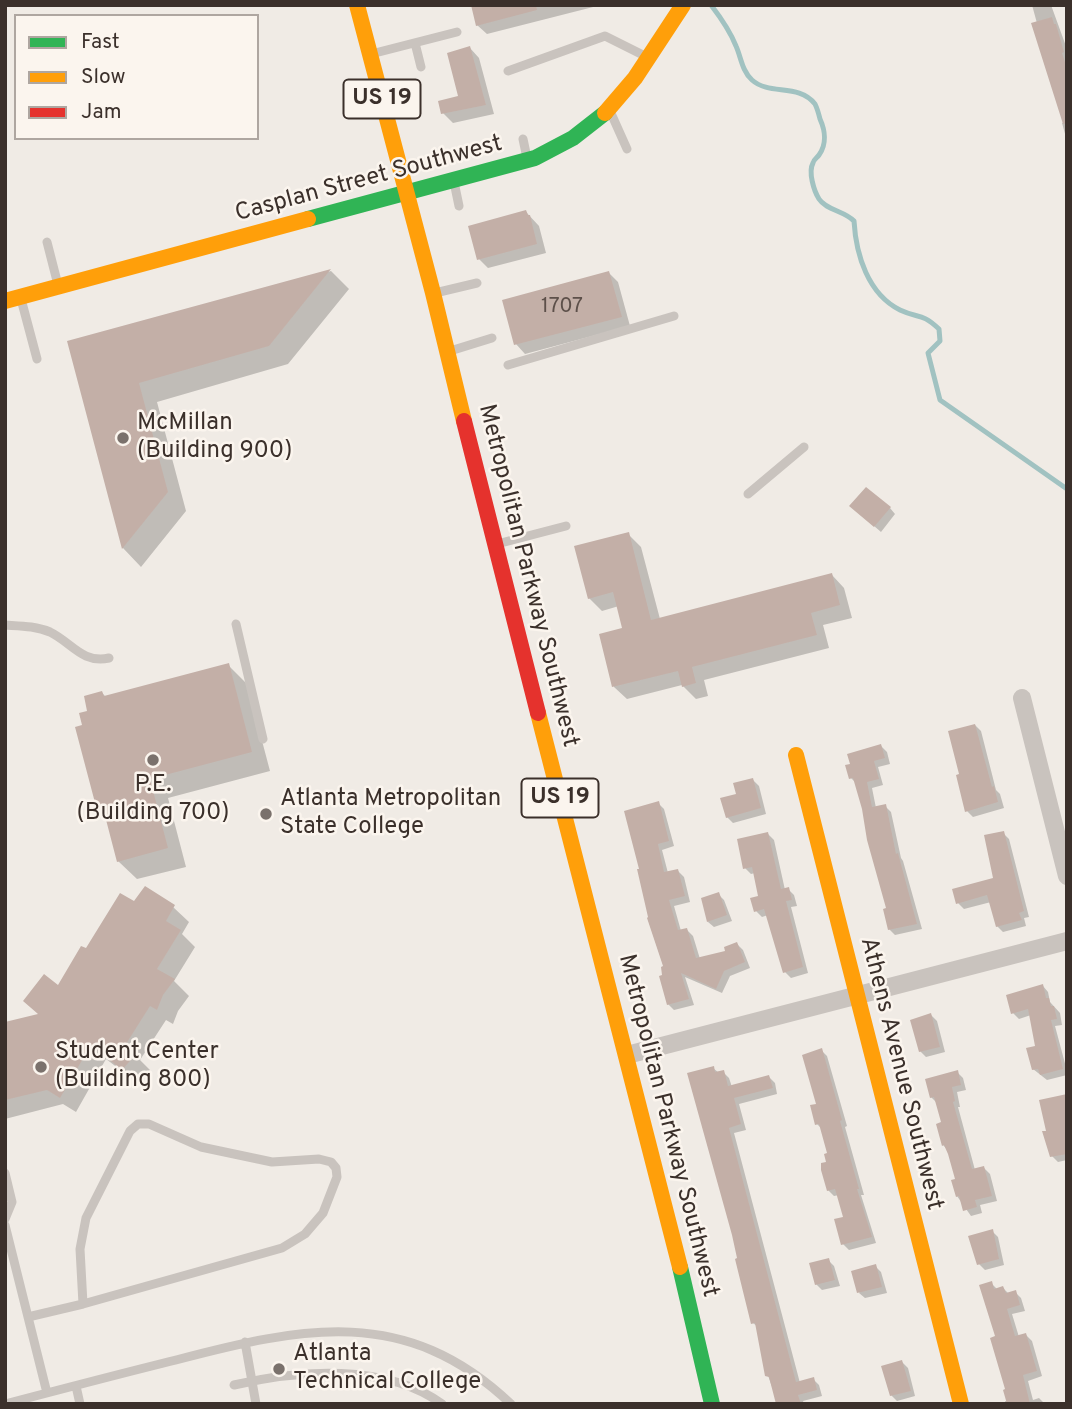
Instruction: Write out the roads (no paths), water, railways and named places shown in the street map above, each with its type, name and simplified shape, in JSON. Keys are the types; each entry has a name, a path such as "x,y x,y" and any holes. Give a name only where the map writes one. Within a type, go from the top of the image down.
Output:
{"main road":[{"name":"Metropolitan Parkway Southwest","path":"358,5 433,293 494,545 627,1055 712,1404"},
{"name":"Casplan Street Southwest","path":"13,299 527,160 574,137 609,109 649,58 683,5"},
{"name":"Athens Avenue Southwest","path":"796,755 961,1404"}],"street":[{"path":"1021,698 1067,876"},
{"path":"627,1055 1067,941"}],"lane":[{"path":"370,55 457,32"},
{"path":"508,71 605,36 649,58"},
{"path":"415,43 422,67"},
{"path":"609,109 627,149"},
{"path":"523,139 527,160"},
{"path":"453,181 459,206"},
{"path":"47,242 59,286"},
{"path":"433,293 477,283"},
{"path":"13,299 37,359"},
{"path":"508,365 674,316"},
{"path":"447,353 492,338"},
{"path":"748,494 804,447"},
{"path":"494,545 566,526"},
{"path":"236,624 264,739"},
{"path":"5,625 48,631 81,655 99,660 109,658"},
{"path":"28,1317 83,1304 282,1248 305,1234 323,1213 337,1177 336,1168 331,1162 319,1159 272,1162 201,1147 149,1124 138,1124 130,1131 86,1217 80,1249 83,1304"},
{"path":"5,1173 12,1202 5,1219"},
{"path":"5,1225 47,1393"},
{"path":"5,1404 245,1342 326,1330 358,1331 387,1336 442,1354 467,1368 510,1404"},
{"path":"245,1342 256,1404"},
{"path":"234,1385 295,1373 368,1374 428,1394 442,1404"},
{"path":"76,1386 80,1404"}],"waterway":[{"path":"711,5 731,35 744,68 752,80 767,88 801,94 815,104 824,137 822,151 812,167 811,176 815,191 822,203 854,221 861,260 872,284 880,294 900,310 924,318 939,329 940,341 928,353 940,400 1067,489"}],"place":[{"name":"McMillan (Building 900)","path":"123,438"},
{"name":"P.E. (Building 700)","path":"153,760"},
{"name":"Atlanta Metropolitan State College","path":"266,814"},
{"name":"Student Center (Building 800)","path":"41,1067"},
{"name":"Atlanta Technical College","path":"279,1369"}]}
